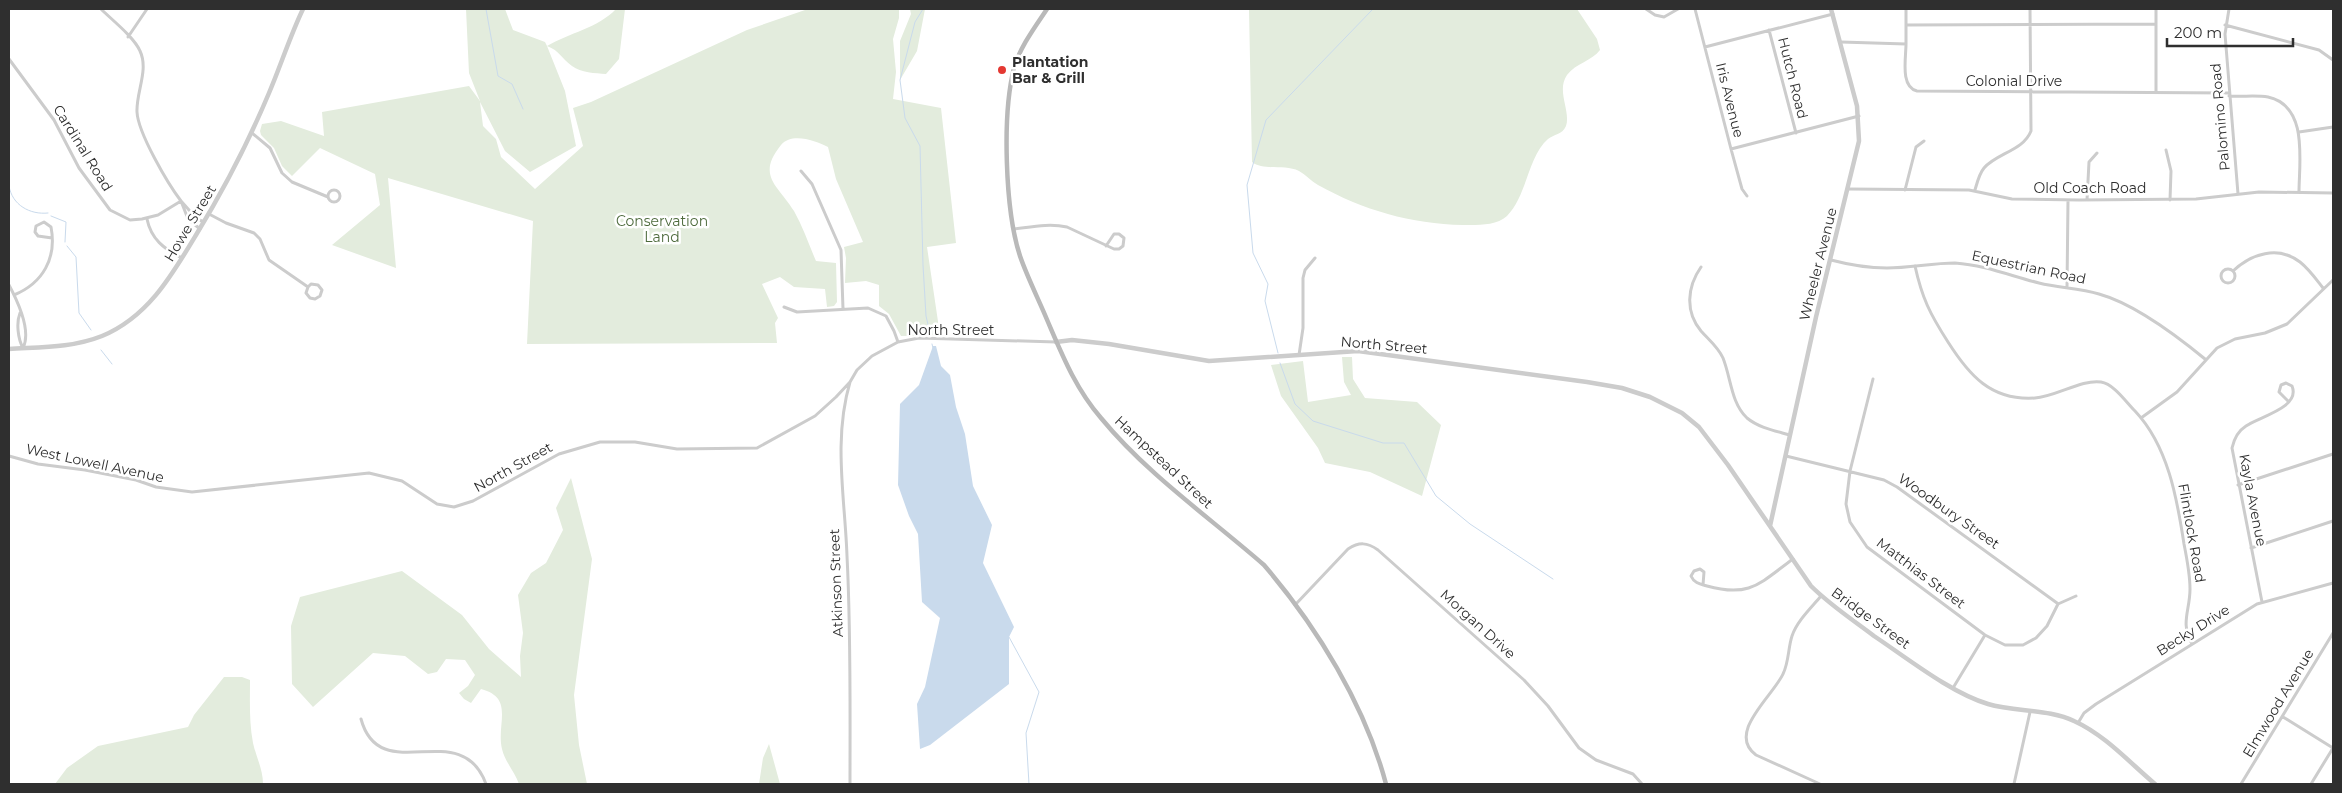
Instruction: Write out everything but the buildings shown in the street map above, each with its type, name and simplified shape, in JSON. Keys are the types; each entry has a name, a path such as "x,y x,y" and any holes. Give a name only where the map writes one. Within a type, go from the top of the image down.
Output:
{"main road":[{"name":"Hampstead Street","path":"1047,9 1022,50 1015,66 1012,80 1007,159 1009,195 1020,256 1056,342 1080,391 1118,437 1142,461 1264,565 1295,605 1351,692 1368,732 1386,784"}],"street":[{"path":"101,9 140,51 143,63 137,108 139,123 166,177 181,201 197,219 204,222"},
{"path":"128,36 147,9"},
{"name":"Howe Street","path":"9,349 57,347 79,343 103,335 120,326 148,304 162,288 209,214 252,133 303,9"},
{"path":"1646,9 1655,15 1664,17 1678,9"},
{"name":"Iris Avenue","path":"1695,9 1731,149 1742,188 1747,196"},
{"path":"1841,42 1906,44 1906,9"},
{"path":"1975,190 1980,174 1986,166 2018,146 2029,136 2032,126 2030,9"},
{"path":"2156,9 2156,92"},
{"name":"Palomino Road","path":"2229,9 2225,25 2238,194"},
{"path":"1705,47 1832,11"},
{"name":"Wheeler Avenue","path":"1770,526 1859,141 1859,116 1832,11"},
{"path":"1906,25 2156,24"},
{"path":"2225,25 2319,50 2333,60"},
{"name":"Hutch Road","path":"1769,30 1796,133"},
{"name":"Colonial Drive","path":"1906,44 1906,80 1909,88 1914,91 2156,92 2262,97 2280,102 2294,118 2299,132"},
{"name":"Cardinal Road","path":"9,59 54,120 79,168 110,210 130,220 147,219"},
{"path":"1731,149 1859,116"},
{"path":"2299,192 2299,132 2333,127"},
{"path":"252,133 270,148 282,173 292,182 328,197"},
{"path":"1905,190 1915,150 1918,144 1924,141"},
{"path":"2166,150 2170,166 2170,200"},
{"path":"2088,200 2089,162 2097,153"},
{"path":"801,171 812,184 841,250 843,309"},
{"name":"Old Coach Road","path":"1848,188 1975,190 2012,199 2068,200 2170,200 2202,199 2238,194 2333,193"},
{"path":"2067,288 2068,200"},
{"path":"181,201 147,219 150,232 157,242 182,258"},
{"path":"181,201 188,219 200,229"},
{"path":"209,214 232,226 254,233 260,240 269,260 308,287"},
{"path":"14,295 28,289 43,275 50,258 52,238 48,224 42,222 36,226 35,232 38,236 52,238"},
{"path":"1014,229 1058,225 1067,227 1106,246 1119,249 1124,245 1124,238 1119,234 1114,234 1106,246"},
{"path":"2233,271 2235,275 2233,281 2229,283 2224,281 2222,277 2223,272 2233,271 2260,254 2278,253 2299,262 2323,288"},
{"path":"1299,356 1302,328 1302,278 1304,270 1315,258"},
{"name":"Equestrian Road","path":"1831,260 1868,268 1947,263 1974,265 1996,269 2038,283 2101,294 2124,304 2181,340 2205,359"},
{"name":"Flintlock Road","path":"1915,266 1922,296 1928,311 1962,364 1979,381 2011,396 2034,398 2100,382 2111,387 2141,418 2158,447 2175,492 2190,581 2185,626 2192,644"},
{"path":"1700,267 1695,275 1690,292 1691,313 1694,322 1723,358 1738,406 1754,423 1790,435"},
{"path":"2141,418 2176,392 2205,359 2229,341 2273,331 2287,324 2298,316 2323,288 2333,280"},
{"path":"313,284 319,286 322,291 320,296 316,299 310,298 306,293 308,287 313,284"},
{"path":"9,285 20,313 18,319 20,343 23,348"},
{"path":"784,307 797,312 868,308 879,312 891,323 898,342"},
{"name":"North Street","path":"177,491 197,492 369,473 402,481 437,504 454,507 473,501 559,454 600,442 626,441 677,449 757,448 815,416 850,382 868,358 898,342 918,338 1091,342 1209,362 1299,356 1340,351 1368,352 1572,380 1634,392"},
{"name":"Matthias Street","path":"1873,378 1850,471 1847,513 1855,531 1867,547 1985,635 2008,646 2028,644 2047,626 2058,604"},
{"name":"Atkinson Street","path":"850,382 845,400 840,449 848,556 850,784"},
{"path":"2286,383 2290,384 2294,391 2288,401 2279,392 2281,385 2286,383"},
{"name":"Bridge Street","path":"1634,392 1682,412 1699,427 1723,457 1811,586 1821,596 1893,649 1953,688 1988,704 2060,716 2078,723 2104,740 2155,784"},
{"name":"Kayla Avenue","path":"2262,602 2232,454 2237,435 2250,423 2280,410 2288,401"},
{"path":"2238,485 2333,454"},
{"name":"West Lowell Avenue","path":"9,456 38,464 85,470 136,480 151,486 177,491"},
{"name":"Woodbury Street","path":"1786,456 1884,480 1897,486 2058,604"},
{"path":"2251,548 2333,521"},
{"name":"Morgan Drive","path":"1295,605 1348,549 1358,544 1368,544 1378,550 1524,680 1548,706 1579,748 1596,760 1636,775 1642,784"},
{"path":"1703,585 1704,572 1700,569 1694,571 1691,576 1692,580 1703,585 1724,591 1742,591 1760,583 1793,559"},
{"name":"Becky Drive","path":"2078,723 2084,713 2096,704 2262,602 2333,583"},
{"path":"1820,784 1756,756 1749,748 1746,734 1752,719 1784,674 1793,633 1821,596"},
{"path":"2058,604 2076,596"},
{"name":"Elmwood Avenue","path":"2241,784 2332,639 2333,633"},
{"path":"1953,688 1985,635"},
{"path":"2014,784 2030,712"},
{"path":"2282,717 2333,748 2311,784"},
{"path":"361,719 369,737 387,750 404,754 441,751 455,753 476,765 486,784"}],"green space":[{"name":"Conservation Land","path":"466,9 505,9 513,30 545,42 565,91 576,146 530,172 505,151 480,102 483,126 496,139 501,157 535,189 583,146 573,108 591,102 747,30 808,9 899,9 899,18 893,39 896,72 893,99 941,108 956,243 927,247 940,335 901,336 889,314 879,306 879,285 866,281 845,283 846,258 844,247 863,242 836,179 828,147 817,142 798,138 786,141 781,145 770,165 770,173 776,187 794,211 816,261 836,263 837,302 834,306 827,307 825,289 794,287 780,277 762,284 778,318 775,323 777,343 527,344 533,221 388,178 396,268 332,245 380,205 375,174 320,148 292,176 282,166 274,148 261,135 262,124 281,121 324,136 322,112 469,86 480,101 469,73"},
{"path":"616,9 625,9 619,59 606,74 580,70 547,46 592,26 609,16"},
{"path":"910,9 925,9 917,51 900,80 900,41 911,14"},
{"path":"1249,9 1577,9 1597,39 1600,50 1567,75 1563,88 1567,114 1566,126 1541,146 1519,198 1507,216 1497,222 1480,225 1425,222 1388,214 1352,202 1318,185 1299,171 1262,166 1252,162"},
{"path":"1342,357 1352,357 1353,379 1365,398 1417,402 1441,425 1422,496 1370,472 1325,463 1318,448 1281,396 1271,365 1303,361 1308,402 1351,395 1344,382"},
{"path":"571,478 592,559 574,695 579,745 587,784 519,784 502,749 502,713 498,699 491,693 481,689 471,703 459,693 468,686 475,675 465,660 446,659 437,672 428,674 405,656 373,653 313,707 292,684 291,626 300,597 402,571 462,615 489,649 521,677 520,656 523,633 518,595 531,573 546,563 563,530 556,508"},
{"path":"224,677 242,677 250,680 252,735 263,784 55,784 67,768 98,746 188,727 194,715"},
{"path":"769,744 780,784 759,784 763,758"}],"water":[{"path":"933,346 936,346 941,366 950,375 956,407 965,434 973,486 992,525 983,563 1014,627 1009,637 1009,684 930,745 920,749 917,704 925,687 940,618 922,602 918,534 909,516 898,485 900,404 919,385"}],"waterway":[{"path":"486,9 498,76 512,84 523,109"},
{"path":"923,9 915,22 900,80 905,118 920,146 923,265 926,316 930,333"},
{"path":"1278,353 1265,301 1268,284 1253,253 1247,185 1266,120 1373,9"},
{"path":"9,186 14,199 23,207 35,212 48,213"},
{"path":"51,216 66,222 65,242"},
{"path":"67,246 76,257 79,313 91,330"},
{"path":"932,344 933,348"},
{"path":"101,350 112,364"},
{"path":"1280,363 1295,404 1313,421 1383,443 1404,443 1436,496 1470,524 1553,579"},
{"path":"1009,637 1039,692 1026,733 1029,784"}],"place":[{"name":"Plantation Bar & Grill","path":"1002,70"}]}
